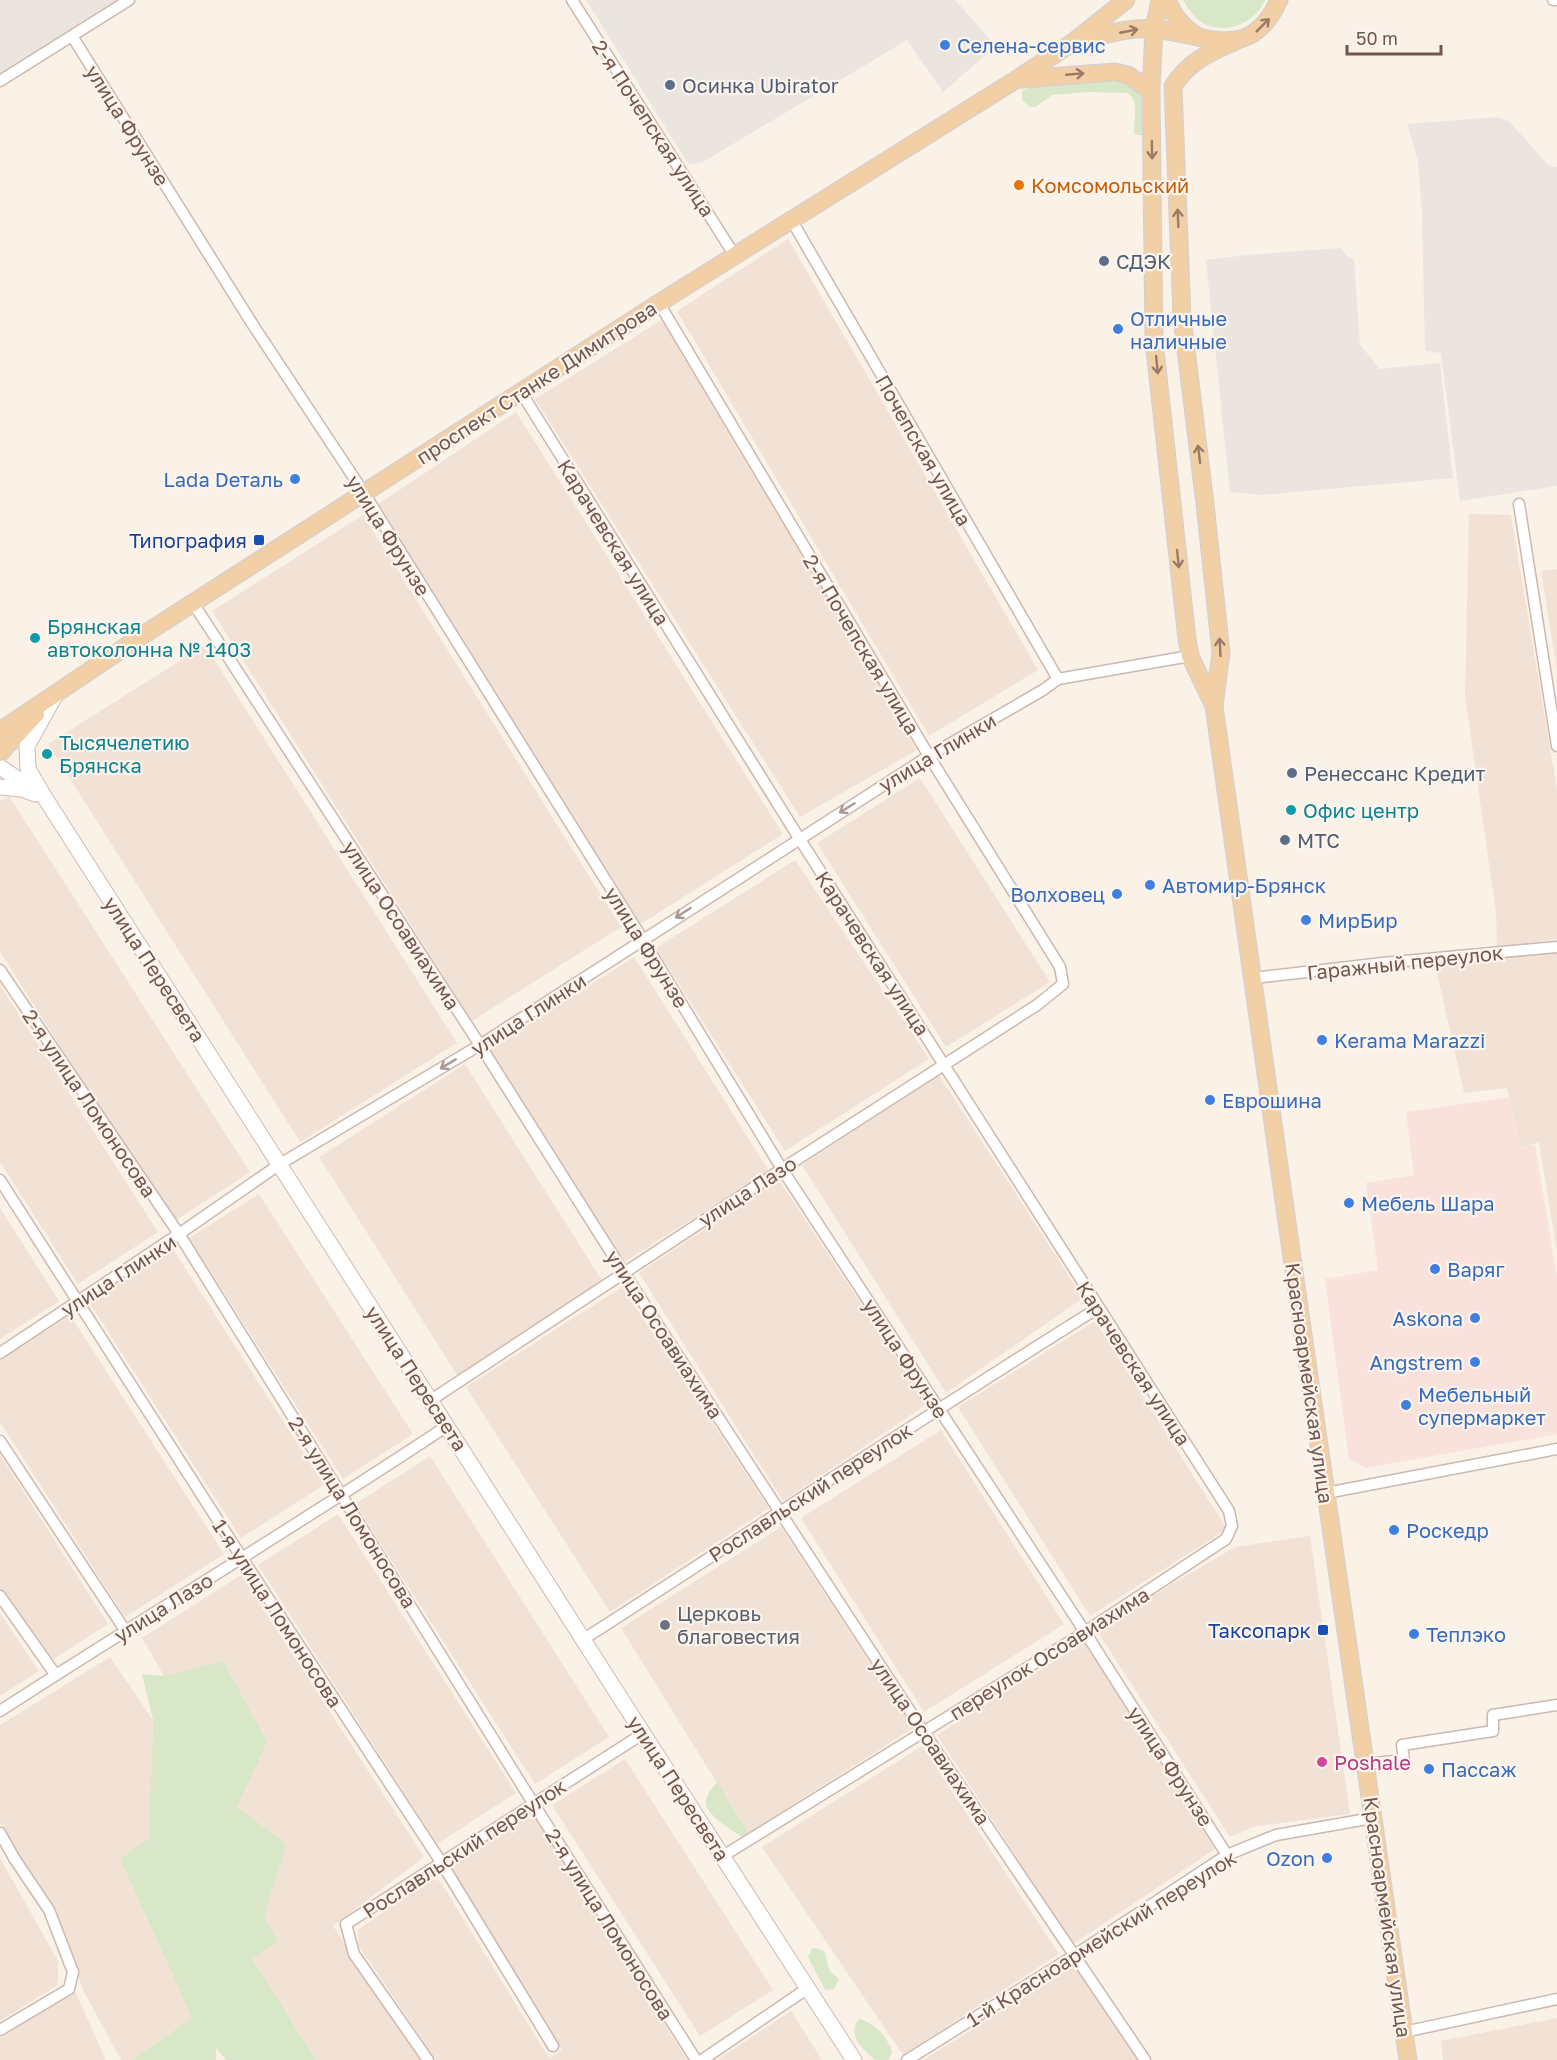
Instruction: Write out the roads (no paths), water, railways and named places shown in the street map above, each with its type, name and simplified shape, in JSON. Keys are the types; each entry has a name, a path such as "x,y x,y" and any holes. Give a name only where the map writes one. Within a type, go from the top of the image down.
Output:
{"main road":[{"path":"1072,43 1126,0"},
{"path":"1160,0 1154,29 1151,91 1154,341 1187,639 1190,656 1214,705"},
{"path":"1167,0 1172,13 1184,28 1201,38"},
{"path":"1214,705 1221,653 1182,317 1173,86 1183,71 1201,57 1256,32 1270,18 1279,0"},
{"path":"1072,43 1138,29 1154,29 1219,42 1238,40"},
{"name":"проспект Станке Димитрова","path":"0,731 59,690 659,303 1072,43"},
{"name":"проспект Станке Димитрова","path":"1017,79 1115,72 1128,75 1151,91"},
{"name":"проспект Станке Димитрова","path":"0,753 59,690"},
{"name":"улица Пересвета","path":"59,690 27,746 28,769 854,2060"},
{"name":"Красноармейская улица","path":"1214,705 1254,978 1296,1293 1408,2060"},
{"path":"0,767 45,798"},
{"path":"0,787 22,789 45,798"}],"street":[{"path":"0,81 129,0"},
{"name":"2-я Почепская улица","path":"572,0 735,256"},
{"name":"улица Фрунзе","path":"72,36 253,325 364,493 643,940 782,1168 1085,1632 1227,1855"},
{"name":"Почепская улица","path":"792,221 1058,679"},
{"name":"2-я Почепская улица","path":"659,303 929,756 1060,967 1063,984"},
{"name":"Карачевская улица","path":"521,392 799,838 1229,1511"},
{"path":"1519,504 1557,746"},
{"name":"улица Осоавиахима","path":"193,603 480,1045 624,1273 923,1731 1145,2060"},
{"path":"1058,679 1190,656"},
{"name":"улица Глинки","path":"0,1353 280,1164 480,1045 799,838 929,756 1058,679"},
{"name":"Гаражный переулок","path":"1254,978 1557,947"},
{"name":"2-я улица Ломоносова","path":"0,970 179,1234 533,1803 696,2060"},
{"name":"улица Лазо","path":"431,1400 782,1168 1036,1005 1063,984"},
{"name":"1-я улица Ломоносова","path":"0,1180 242,1558 441,1862 553,2046"},
{"name":"Рославльский переулок","path":"584,1639 939,1408 1098,1308"},
{"name":"улица Лазо","path":"0,1712 55,1674 343,1495 447,1426"},
{"path":"0,1441 125,1630"},
{"path":"1326,1492 1557,1449"},
{"name":"переулок Осоавиахима","path":"723,1856 1085,1632 1226,1539 1232,1526 1229,1511"},
{"path":"0,1596 55,1674"},
{"path":"1366,1764 1404,1760 1402,1745 1493,1731 1493,1716 1557,1705"},
{"name":"Рославльский переулок","path":"428,2060 354,1954 346,1924 644,1733"},
{"name":"1-й Красноармейский переулок","path":"907,2060 1075,1955 1227,1855 1275,1835 1373,1818"},
{"path":"0,1833 49,1910 74,1972 69,1989 0,2030"},
{"path":"702,2060 808,1988"},
{"path":"1404,2032 1557,1999"}],"place":[{"name":"Селена-сервис","path":"945,45"},
{"name":"Осинка Ubirator","path":"670,85"},
{"name":"Комсомольский","path":"1019,185"},
{"name":"СДЭК","path":"1104,261"},
{"name":"Отличные наличные","path":"1118,329"},
{"name":"Lada Dеталь","path":"295,479"},
{"name":"Типография","path":"259,540"},
{"name":"Брянская автоколонна № 1403","path":"35,638"},
{"name":"Тысячелетию Брянска","path":"47,754"},
{"name":"Ренессанс Кредит","path":"1292,773"},
{"name":"Офис центр","path":"1291,810"},
{"name":"МТС","path":"1285,840"},
{"name":"Автомир-Брянск","path":"1150,885"},
{"name":"Волховец","path":"1117,894"},
{"name":"МирБир","path":"1306,920"},
{"name":"Kerama Marazzi","path":"1322,1040"},
{"name":"Еврошина","path":"1210,1100"},
{"name":"Мебель Шара","path":"1349,1203"},
{"name":"Варяг","path":"1435,1269"},
{"name":"Askona","path":"1475,1318"},
{"name":"Angstrem","path":"1475,1362"},
{"name":"Мебельный супермаркет","path":"1406,1405"},
{"name":"Роскедр","path":"1394,1530"},
{"name":"Церковь благовестия","path":"665,1625"},
{"name":"Таксопарк","path":"1323,1630"},
{"name":"Теплэко","path":"1414,1634"},
{"name":"Poshale","path":"1322,1762"},
{"name":"Пассаж","path":"1429,1769"},
{"name":"Ozon","path":"1327,1858"}]}
